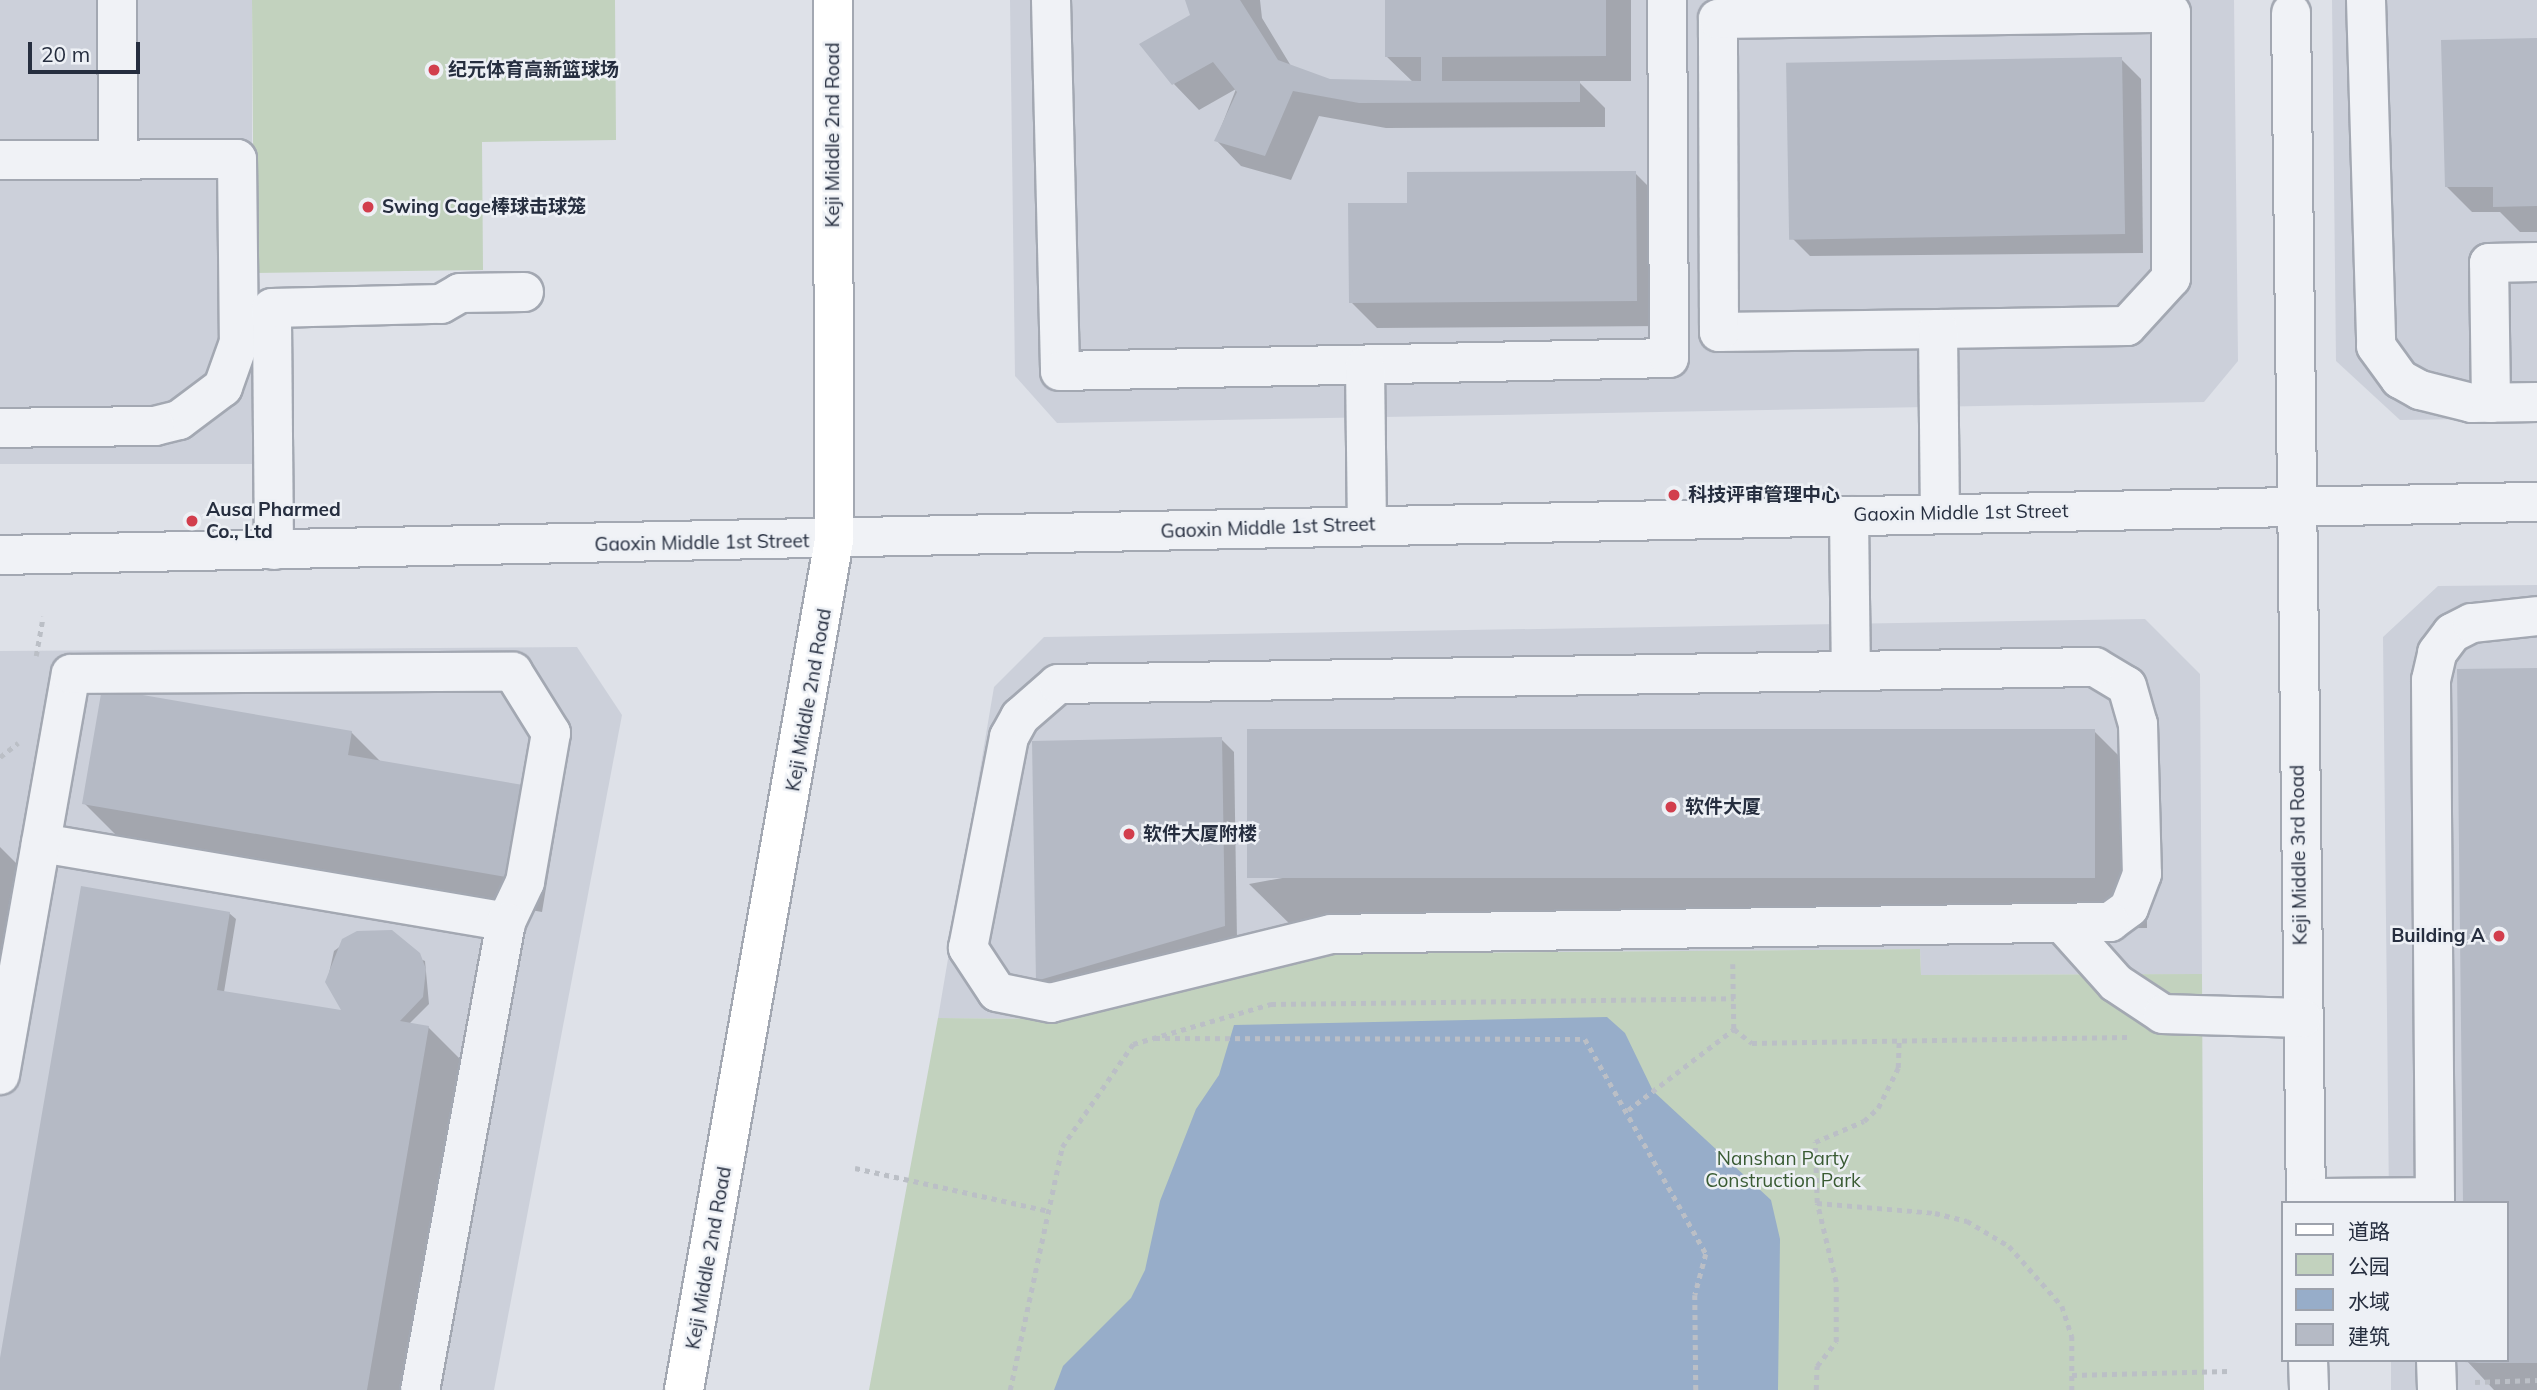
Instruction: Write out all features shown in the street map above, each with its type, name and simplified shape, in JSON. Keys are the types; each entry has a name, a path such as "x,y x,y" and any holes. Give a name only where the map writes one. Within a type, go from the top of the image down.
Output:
{"main road":[{"name":"Keji Middle 2nd Road","path":"684,1390 834,540 833,0"}],"street":[{"path":"117,0 118,159"},
{"path":"1051,0 1059,371 1669,358 1667,0"},
{"path":"2366,0 2376,346 2385,363 2420,390 2491,403 2537,402"},
{"path":"2171,13 2171,278 2127,326 1938,329 1719,332 1718,19 2171,13"},
{"name":"Keji Middle 3rd Road","path":"2291,13 2294,507 2306,1201"},
{"path":"0,160 237,159 235,366 203,407 179,420 155,426 0,428"},
{"path":"2491,403 2489,263 2537,262"},
{"path":"274,550 272,308 441,304 460,293 524,292"},
{"path":"1938,329 1940,513"},
{"path":"1364,366 1367,524"},
{"name":"Gaoxin Middle 1st Street","path":"0,555 834,540 1367,524 2537,502"},
{"path":"1849,516 1852,670"},
{"path":"2306,1201 2435,1200 2431,681 2437,653 2452,633 2472,623 2537,616"},
{"path":"2075,666 2112,674 2127,686 2138,724 2138,892 2110,922 2065,926 1331,934 1051,1003 997,992 968,948 1009,737 1020,717 1058,684 1852,670 2075,666"},
{"path":"0,1075 71,674 513,673 551,733 525,882 506,922 420,1390"},
{"path":"41,844 506,922"},
{"path":"2065,926 2116,984 2163,1014 2302,1018"},
{"path":"2308,1362 2309,1390"},
{"path":"2436,1362 2437,1390"}],"path":[{"path":"1732,931 1734,1029"},
{"path":"1010,1390 1062,1147 1133,1044 1271,1004 1734,998"},
{"path":"1734,1029 1752,1043 2143,1037"},
{"path":"1628,1110 1734,1029"},
{"path":"1148,1038 1230,1040 1579,1037 1628,1110 1706,1254 1695,1295 1696,1390"},
{"path":"1816,1390 1817,1366 1836,1342 1835,1273 1817,1203 1815,1142 1878,1108 1898,1068 1899,1041"},
{"path":"855,1168 1049,1211"},
{"path":"1817,1203 1935,1213 1987,1230 2029,1265 2062,1306 2073,1336 2072,1390"},
{"path":"2073,1375 2228,1371"},
{"path":"2475,1381 2537,1380"}],"shaded area":[{"name":"Ausa Pharmed Co., Ltd","path":"0,0 252,0 252,464 0,464"},
{"path":"1010,0 2234,0 2238,361 2204,402 1057,423 1015,376"},
{"path":"2332,0 2537,0 2537,418 2400,420 2336,361"},
{"path":"2537,585 2537,1390 2391,1390 2391,1362 2509,1362 2509,1201 2389,1201 2383,637 2438,586"},
{"path":"2145,619 2200,674 2202,974 1921,975 1920,949 1319,954 1066,1019 938,1018 994,687 1044,637"},
{"path":"577,647 622,715 494,1390 0,1390 0,651"}],"green space":[{"name":"纪元体育高新篮球场","path":"252,0 615,0 616,140 482,142 483,270 254,273"},
{"name":"Nanshan Party Construction Park","path":"1920,949 1921,975 2202,974 2204,1390 869,1390 938,1018 1066,1019 1274,960 1319,954"}],"water":[{"path":"1607,1017 1625,1033 1653,1091 1771,1200 1780,1239 1778,1390 1054,1390 1063,1366 1131,1298 1145,1270 1160,1201 1196,1109 1219,1075 1234,1025"}],"building":[{"path":"1185,0 1240,0 1278,60 1330,79 1421,81 1421,57 1385,57 1385,0 1606,0 1606,56 1442,57 1442,81 1580,81 1580,102 1359,103 1293,91 1265,156 1214,141 1237,92 1213,62 1172,85 1139,44 1190,15"},
{"path":"2537,38 2537,206 2493,207 2493,187 2445,187 2441,40"},
{"path":"2122,57 2125,234 1789,240 1786,63"},
{"path":"1636,171 1637,301 1349,303 1348,203 1407,203 1407,172"},
{"name":"Building A","path":"2537,668 2537,1363 2464,1363 2509,1362 2509,1201 2463,1201 2457,669"},
{"path":"102,688 352,731 348,755 523,785 506,877 82,804"},
{"name":"软件大厦","path":"1247,729 2095,729 2095,878 1247,878"},
{"name":"软件大厦附楼","path":"1222,737 1225,926 1036,981 1032,741"},
{"path":"81,886 230,912 217,990 341,1010 325,982 342,939 357,931 392,930 420,953 426,969 423,997 400,1021 429,1026 367,1390 0,1390 0,1358"}],"place":[{"name":"纪元体育高新篮球场","path":"434,70"},
{"name":"Swing Cage棒球击球笼","path":"368,207"},
{"name":"科技评审管理中心","path":"1674,495"},
{"name":"Ausa Pharmed Co., Ltd","path":"192,521"},
{"name":"软件大厦","path":"1671,807"},
{"name":"软件大厦附楼","path":"1129,834"},
{"name":"Building A","path":"2499,936"}]}
